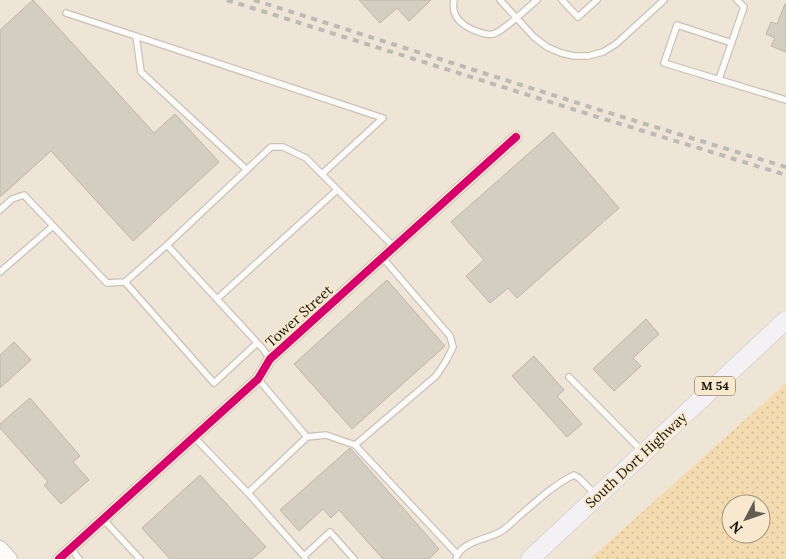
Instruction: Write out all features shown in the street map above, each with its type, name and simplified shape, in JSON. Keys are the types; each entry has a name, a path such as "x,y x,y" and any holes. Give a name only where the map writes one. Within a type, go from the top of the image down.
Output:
{"main road":[{"name":"South Dort Highway","path":"530,559 786,320"}],"street":[{"name":"Tower Street","path":"59,559 258,379 270,359 516,137"},
{"path":"0,548 10,559"}],"lane":[{"path":"454,0 454,11 457,18 464,25 485,34 493,34 500,31 537,0"},
{"path":"500,0 534,37 547,47 574,56 588,56 603,52 616,44 664,0"},
{"path":"562,0 578,18 597,0"},
{"path":"719,79 744,7 737,0"},
{"path":"66,13 383,118 322,174"},
{"path":"732,43 677,25 664,63 786,100"},
{"path":"136,36 142,72 246,169"},
{"path":"0,210 12,199 24,196 107,283 125,282 271,147 283,147 306,158 394,247"},
{"path":"217,299 337,190"},
{"path":"0,272 53,226"},
{"path":"167,245 270,359"},
{"path":"355,444 436,376 453,347 450,336 382,257"},
{"path":"125,282 214,383 257,343"},
{"path":"569,377 644,453"},
{"path":"258,379 307,437"},
{"path":"248,493 307,437 326,435 355,444 457,557 461,550 472,543 500,532 556,486 574,475 597,496"},
{"path":"194,437 248,493 305,558 330,532 354,559"},
{"path":"103,519 140,559"},
{"path":"71,548 79,559"}],"shaded area":[{"path":"786,383 786,559 590,559"}],"building":[{"path":"33,0 154,133 175,114 219,162 133,241 51,151 0,197 0,30"},
{"path":"359,0 431,0 409,21 397,8 380,23"},
{"path":"785,4 786,52 771,46 775,38 766,34 771,22 777,24"},
{"path":"553,132 619,208 517,298 508,288 490,303 466,276 484,260 451,222"},
{"path":"387,280 445,346 352,429 294,364"},
{"path":"646,319 659,334 633,358 641,366 614,391 593,369"},
{"path":"14,342 31,360 0,388 0,355"},
{"path":"534,356 564,390 557,396 582,424 567,437 512,376"},
{"path":"30,398 80,456 73,462 89,480 61,504 44,485 48,482 0,428 0,424"},
{"path":"350,448 439,549 429,559 383,559 339,510 331,518 323,509 299,531 280,510"},
{"path":"200,475 266,547 252,559 170,559 142,528"}],"railway":[{"path":"227,0 786,175"},
{"path":"254,0 786,167"}],"cycle path":[{"path":"59,559 258,379 270,359 516,137"}]}
